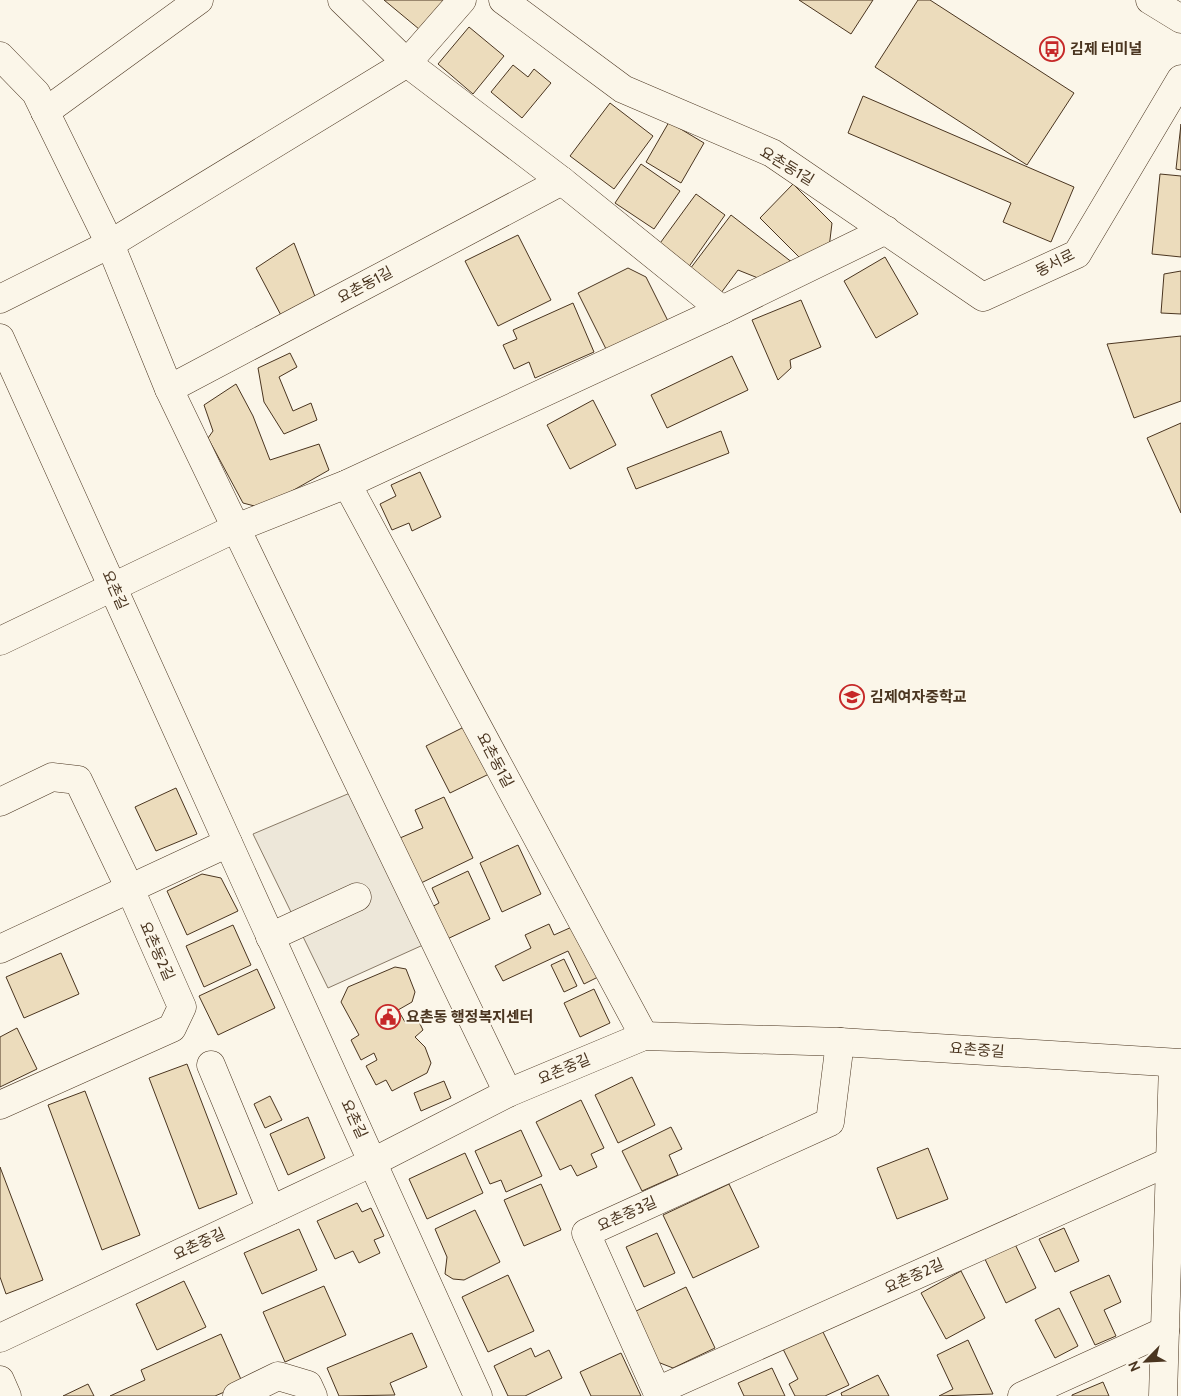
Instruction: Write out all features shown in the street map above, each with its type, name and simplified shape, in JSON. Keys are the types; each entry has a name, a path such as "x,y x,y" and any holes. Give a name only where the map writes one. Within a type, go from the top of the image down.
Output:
{"street":[{"path":"45,112 199,0"},
{"path":"342,0 407,63 562,181 722,310"},
{"path":"0,299 110,244 407,63 462,0"},
{"name":"요촌동1길","path":"503,0 623,88 772,153 886,230"},
{"path":"1150,0 1181,19"},
{"path":"0,56 36,93 110,244 169,389 508,1093"},
{"name":"동서로","path":"886,230 983,297 1077,254 1181,79"},
{"name":"요촌동1길","path":"169,389 562,181"},
{"path":"0,641 236,528 346,484 722,310 886,230"},
{"name":"요촌길","path":"0,338 478,1396"},
{"name":"요촌동1길","path":"346,484 644,1036"},
{"name":"요촌동2길","path":"0,802 52,777 78,780 130,889 182,1007 172,1028 0,1105"},
{"path":"0,949 228,843"},
{"path":"270,937 357,897"},
{"name":"요촌중길","path":"0,1338 373,1162 508,1093 644,1036 840,1042 1177,1063"},
{"name":"요촌중3길","path":"658,1394 586,1233 830,1122 840,1042"},
{"path":"1163,1396 1170,1161 1177,1063"},
{"path":"211,1065 271,1210"},
{"name":"요촌중2길","path":"658,1394 1170,1161"},
{"path":"1022,1396 1165,1331"},
{"path":"237,1396 278,1376 308,1384 313,1396"},
{"path":"0,1380 7,1396"}],"shaded area":[{"path":"350,793 423,945 328,988 253,834"}],"building":[{"path":"384,0 451,0 425,34"},
{"path":"799,0 873,0 851,34"},
{"path":"918,0 930,0 1074,93 1027,165 875,67"},
{"path":"469,27 504,56 473,94 438,64"},
{"path":"513,65 528,77 534,69 551,83 522,118 491,92"},
{"path":"863,96 1074,187 1051,242 1003,222 1011,203 848,133"},
{"path":"610,103 653,136 614,189 570,156"},
{"path":"669,122 704,143 681,183 646,162"},
{"path":"1181,124 1181,170 1176,169"},
{"path":"641,164 680,191 654,229 615,203"},
{"path":"1160,174 1181,176 1181,257 1152,254"},
{"path":"793,184 832,223 829,248 803,261 760,218"},
{"path":"696,194 725,215 688,268 658,246"},
{"path":"731,215 793,263 758,278 738,270 721,293 690,269"},
{"path":"518,235 551,300 498,326 465,261"},
{"path":"294,243 316,299 283,319 256,268"},
{"path":"885,257 918,314 876,338 844,281"},
{"path":"628,268 646,277 670,325 609,355 578,293"},
{"path":"1181,271 1181,314 1161,313 1164,274"},
{"path":"801,300 821,347 790,360 791,368 778,380 752,320"},
{"path":"573,303 594,352 535,378 529,362 514,369 503,345 517,339 513,330"},
{"path":"1181,336 1181,401 1134,418 1107,344"},
{"path":"290,353 297,367 279,377 293,411 311,403 317,420 284,434 264,402 258,368"},
{"path":"732,356 748,390 667,428 651,395"},
{"path":"236,384 253,416 270,460 319,444 329,470 262,508 243,503 208,438 213,431 204,405"},
{"path":"593,400 616,445 570,469 547,425"},
{"path":"1181,423 1181,513 1147,438"},
{"path":"721,431 729,453 636,489 627,468"},
{"path":"420,472 441,517 412,531 409,523 392,530 380,504 396,496 391,485"},
{"path":"466,726 489,774 450,793 426,746"},
{"path":"176,788 197,834 156,851 135,807"},
{"path":"444,797 473,858 421,883 400,838 423,828 415,810"},
{"path":"518,845 541,894 502,912 480,863"},
{"path":"468,871 490,919 445,940 430,908 439,903 432,888"},
{"path":"202,874 221,878 238,911 187,935 167,891"},
{"path":"549,924 554,935 574,926 598,977 584,984 568,951 503,981 495,966 531,948 525,935"},
{"path":"233,925 251,965 204,987 186,946"},
{"path":"61,953 79,994 24,1018 6,977"},
{"path":"564,959 577,986 564,992 551,965"},
{"path":"395,967 406,969 415,992 412,1002 398,1010 405,1022 416,1016 423,1030 415,1037 425,1047 431,1063 427,1073 392,1091 386,1080 376,1085 366,1066 377,1060 374,1053 361,1060 351,1040 359,1035 341,1002 348,987"},
{"path":"257,969 275,1008 218,1035 199,996"},
{"path":"594,989 610,1023 580,1037 564,1003"},
{"path":"17,1028 37,1069 0,1087 0,1037"},
{"path":"187,1064 237,1194 199,1209 149,1078"},
{"path":"632,1077 655,1125 618,1143 595,1095"},
{"path":"444,1081 451,1098 421,1111 414,1093"},
{"path":"85,1091 140,1235 102,1250 48,1105"},
{"path":"270,1096 282,1120 265,1128 254,1104"},
{"path":"581,1100 604,1148 591,1154 597,1167 577,1176 571,1165 560,1170 536,1122"},
{"path":"308,1117 325,1158 288,1175 270,1134"},
{"path":"671,1127 682,1149 669,1155 678,1175 642,1191 622,1151"},
{"path":"521,1130 542,1176 506,1192 501,1180 490,1184 475,1151"},
{"path":"928,1148 948,1199 897,1219 877,1168"},
{"path":"465,1153 483,1193 427,1219 409,1179"},
{"path":"0,1167 43,1280 6,1294 0,1277"},
{"path":"541,1184 561,1230 524,1246 504,1200"},
{"path":"729,1184 759,1247 693,1278 663,1215"},
{"path":"357,1203 362,1212 371,1208 384,1236 374,1240 380,1253 359,1263 353,1251 335,1259 317,1221"},
{"path":"475,1210 500,1262 464,1280 453,1279 445,1274 447,1257 435,1229"},
{"path":"1064,1228 1079,1261 1055,1272 1039,1239"},
{"path":"299,1229 317,1270 262,1294 244,1253"},
{"path":"657,1233 675,1273 644,1287 626,1247"},
{"path":"1013,1240 1036,1288 1006,1303 983,1255"},
{"path":"961,1271 985,1318 946,1339 921,1293"},
{"path":"508,1275 534,1331 488,1352 462,1297"},
{"path":"1109,1275 1121,1302 1104,1310 1116,1336 1095,1345 1070,1292"},
{"path":"184,1281 206,1327 157,1350 136,1304"},
{"path":"324,1286 346,1335 285,1362 263,1312"},
{"path":"686,1287 715,1348 673,1368 655,1361 632,1313"},
{"path":"1059,1308 1078,1346 1055,1358 1035,1320"},
{"path":"822,1330 849,1385 825,1396 795,1396 789,1384 798,1379 783,1349"},
{"path":"412,1333 427,1367 390,1383 395,1395 339,1396 327,1368"},
{"path":"221,1334 243,1384 215,1396 110,1396 145,1380 141,1370"},
{"path":"968,1340 993,1394 939,1396 953,1389 937,1355"},
{"path":"531,1348 535,1357 549,1350 562,1378 525,1396 508,1396 494,1366"},
{"path":"621,1353 641,1396 591,1396 580,1372"},
{"path":"772,1368 785,1396 744,1396 738,1383"},
{"path":"878,1375 889,1396 842,1396 841,1393"},
{"path":"1103,1382 1109,1396 1072,1396 1072,1395"},
{"path":"88,1384 94,1396 63,1396"}],"place":[{"name":"김제 터미널","path":"1052,49"},
{"name":"김제여자중학교","path":"852,697"},
{"name":"요촌동 행정복지센터","path":"388,1017"}]}
